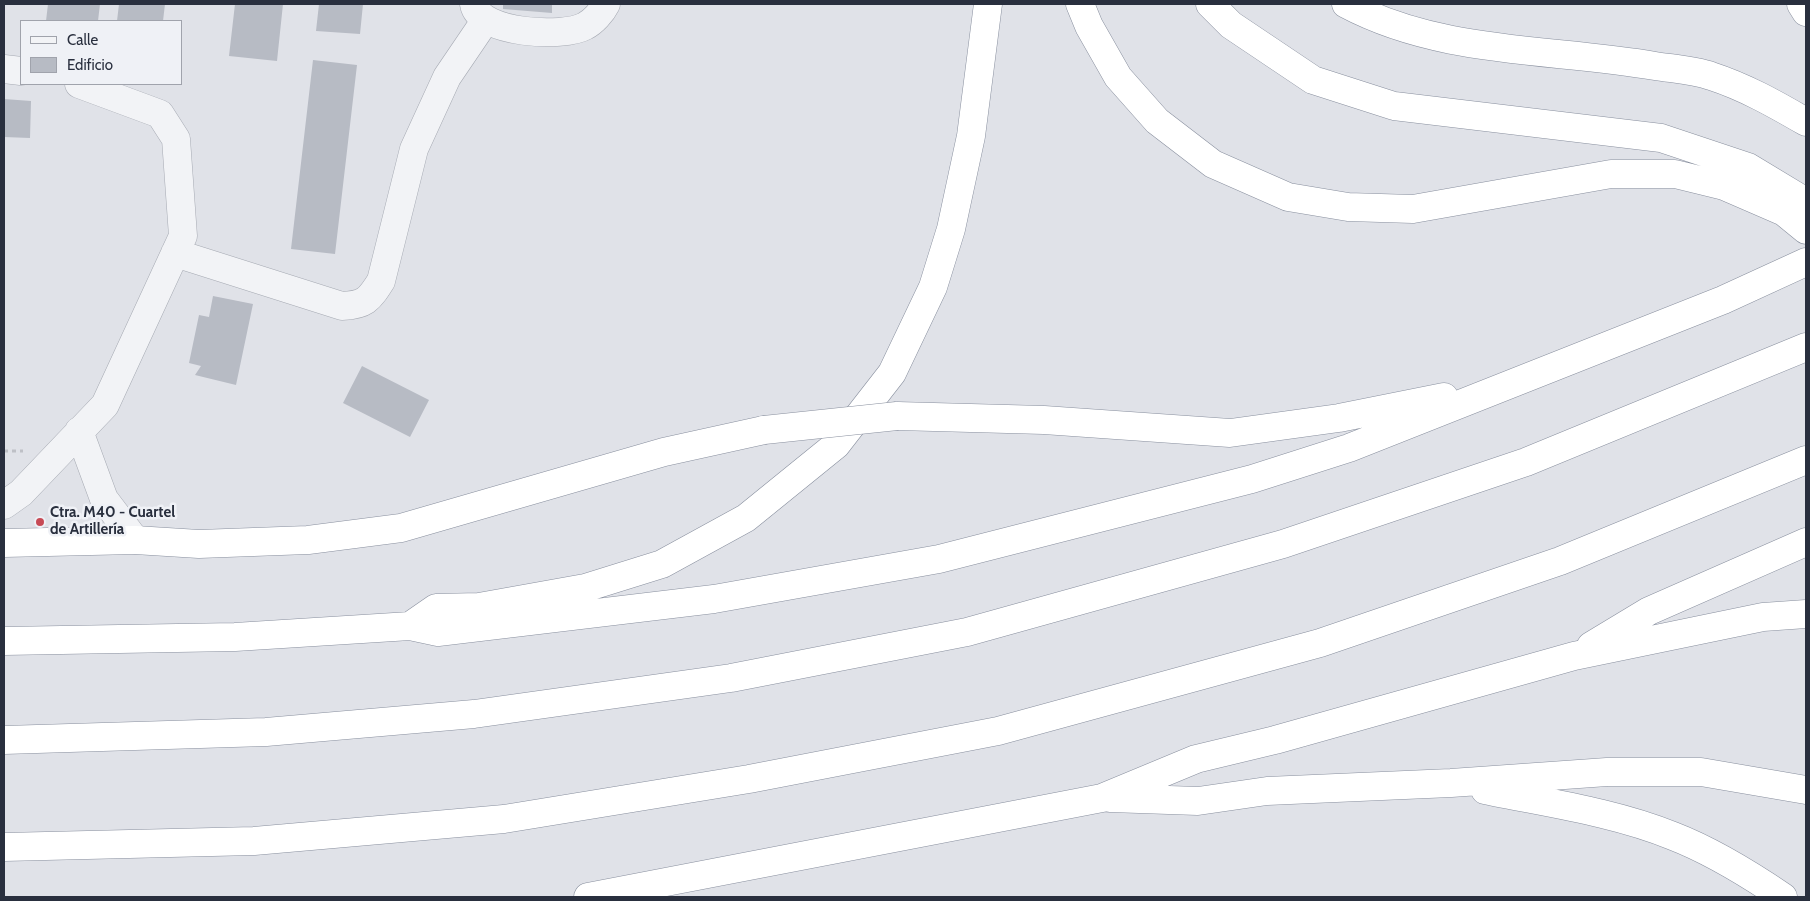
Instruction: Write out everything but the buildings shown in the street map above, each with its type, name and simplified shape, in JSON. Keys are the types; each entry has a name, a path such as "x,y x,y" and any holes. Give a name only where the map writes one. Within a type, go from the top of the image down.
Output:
{"highway":[{"path":"410,626 436,608 479,607 584,588 662,564 746,518 836,445 892,373 933,287 951,229 971,136 988,4"},
{"path":"1080,4 1089,26 1118,76 1157,121 1213,164 1288,197 1348,207 1413,209 1611,174 1675,174 1732,190 1784,212 1806,230"},
{"path":"1210,4 1231,25 1313,80 1394,106 1661,138 1748,167 1806,202"},
{"path":"1346,4 1374,19 1439,38 1516,50 1617,59 1710,76 1758,94 1806,122"},
{"path":"1801,4 1806,12"},
{"path":"4,641 235,638 410,626 438,632 704,600 939,559 1252,479 1350,448 1723,300 1806,262"},
{"path":"4,740 266,732 474,714 731,678 967,632 1293,541 1526,462 1801,350"},
{"path":"4,543 135,540 199,544 308,540 401,528 664,452 764,430 897,416 1044,420 1230,433 1339,418 1511,383"},
{"path":"4,847 254,841 504,819 749,780 998,731 1320,643 1560,561 1806,460"},
{"path":"1574,656 1649,611 1806,542"},
{"path":"588,897 1102,798 1196,759 1275,740 1574,656 1763,617 1806,614"},
{"path":"1102,798 1198,801 1267,791 1607,772 1701,772 1806,790"},
{"path":"1452,782 1591,812 1673,836 1749,874 1783,897"}],"lane":[{"path":"175,254 342,306 358,305 371,297 381,281 414,150 447,77 480,12 508,29 556,32 585,27 602,11 606,4"},
{"path":"4,69 20,71"},
{"path":"4,505 21,493 105,405 183,236 176,139 160,114 82,85"},
{"path":"79,431 104,499 135,540"}],"place":[{"name":"Ctra. M40 - Cuartel de Artillería","path":"40,522"}]}
